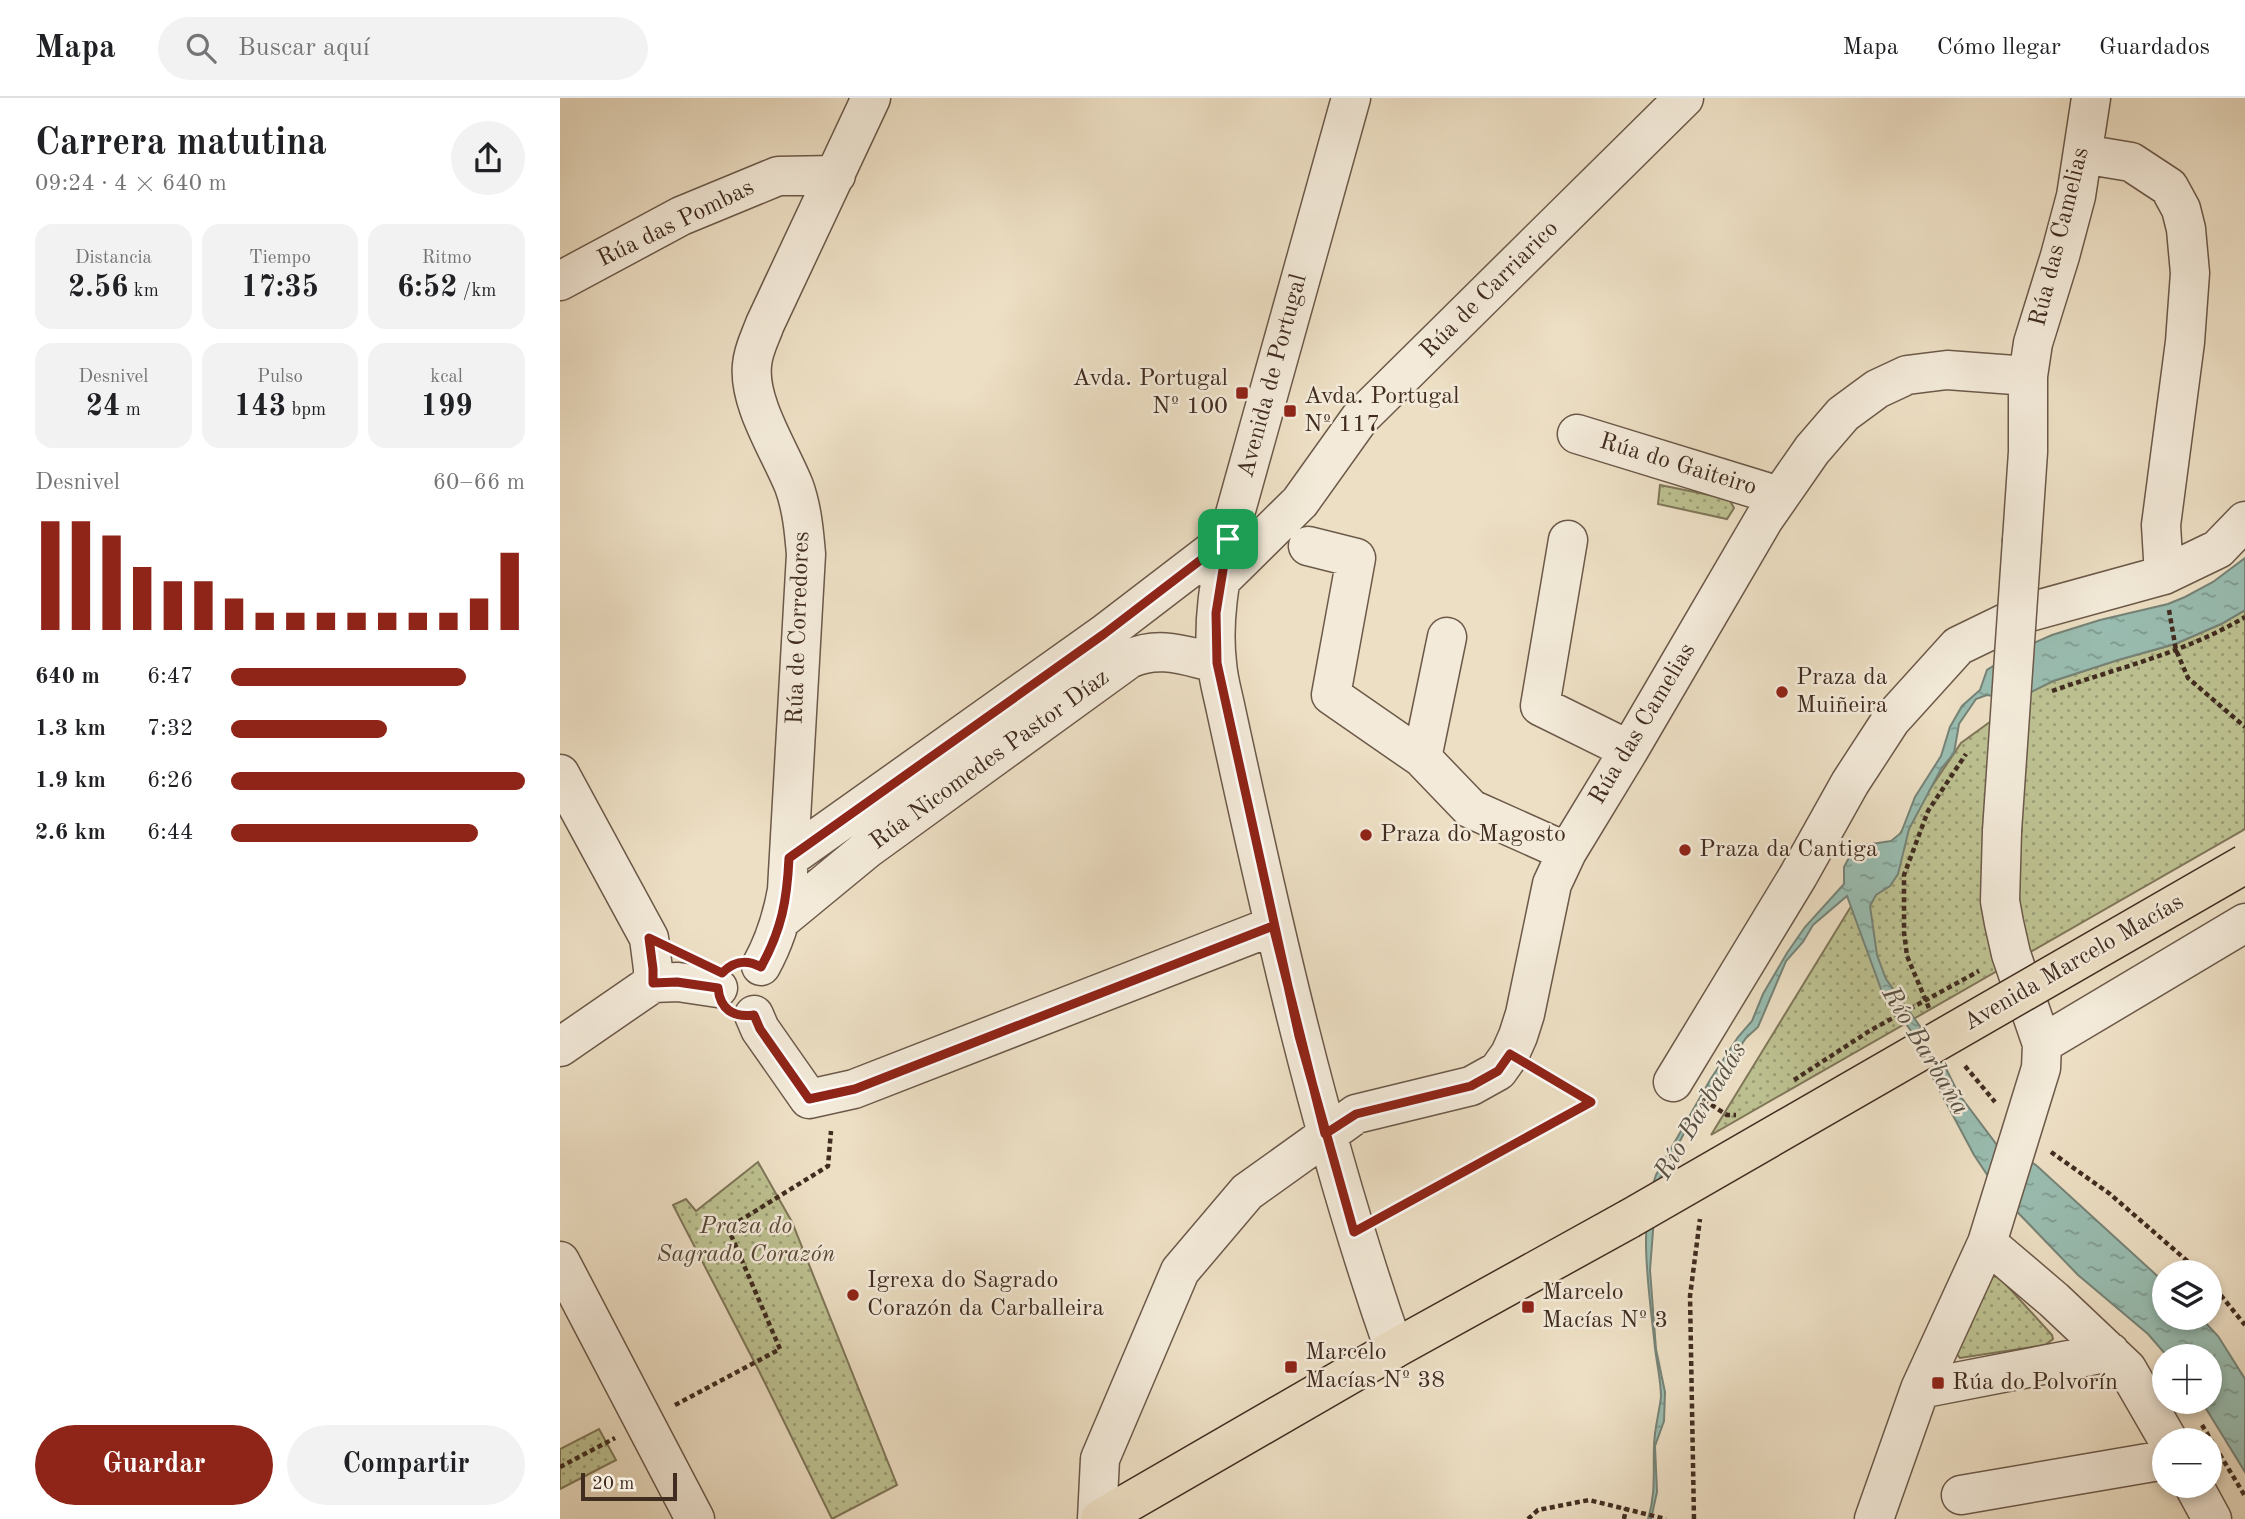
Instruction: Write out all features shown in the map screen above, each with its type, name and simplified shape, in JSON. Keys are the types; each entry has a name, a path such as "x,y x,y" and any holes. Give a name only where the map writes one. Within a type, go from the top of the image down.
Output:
{"main road":[{"name":"Avenida Marcelo Macías","path":"1098,1519 1394,1349 1629,1219 2245,864"}],"street":[{"name":"Rúa de Corredores","path":"789,858 806,554 803,523 794,488 762,414 753,385 752,367 754,350 765,324 871,98"},
{"name":"Avenida de Portugal","path":"1351,98 1228,539 1216,613 1217,663 1273,926 1325,1134 1354,1232 1394,1349"},
{"name":"Rúa de Carriarico","path":"1219,583 1300,502 1360,418 1684,98"},
{"name":"Rúa das Camelias","path":"2042,1044 2011,954 2000,901 2002,831 2028,452 2028,376 2033,343 2076,196 2091,98"},
{"path":"2083,154 2131,162 2169,187 2186,229 2190,273 2185,342 2161,525 2164,575"},
{"name":"Rúa das Pombas","path":"560,281 681,216 778,176 836,175"},
{"name":"Rúa das Camelias","path":"1098,1519 1100,1459 1180,1271 1247,1192 1356,1114 1471,1086 1498,1071 1510,1054 1525,1014 1552,884 1567,852 1779,496 1812,450 1843,414 1877,389 1908,375 1947,370 2028,376"},
{"name":"Rúa do Gaiteiro","path":"1577,434 1779,496"},
{"path":"1684,1089 1797,876 1850,783 1891,720 1958,646 2026,613 2164,575 2218,548 2245,521"},
{"name":"Rúa Nicomedes Pastor Díaz","path":"761,967 782,919 789,858 1104,634 1228,539"},
{"path":"1568,540 1540,706 1629,750"},
{"path":"1308,546 1356,558 1331,695 1422,758 1471,809 1567,852"},
{"path":"1422,758 1447,637"},
{"name":"Rúa Nicomedes Pastor Díaz","path":"782,919 867,849 1129,659 1144,652 1165,652 1217,663"},
{"path":"560,774 649,938 653,983"},
{"path":"1874,1519 1920,1389 1987,1243 2041,1068 2042,1044 2245,923"},
{"path":"754,1015 760,1029 821,1097 855,1089 1273,926"},
{"path":"649,938 720,981"},
{"path":"744,961 761,967 772,980 773,989 768,1005 754,1015 737,1015 722,1005 720,981 728,967 744,961"},
{"path":"560,1047 653,983 720,981"},
{"path":"1987,1243 2054,1300 2127,1368 2181,1428"},
{"path":"560,1261 695,1519"},
{"path":"1920,1389 2110,1352"},
{"path":"1961,1495 2152,1462"},
{"path":"2201,1498 2213,1519"}],"path":[{"path":"2052,691 2176,650 2215,635 2245,617"},
{"path":"2176,650 2188,678 2245,727"},
{"path":"1931,1010 1907,956 1903,932 1903,875 1928,811 1966,754"},
{"path":"1788,1084 1924,999 2011,954"},
{"path":"1354,1232 1591,1102 1510,1054"},
{"path":"1964,1064 1979,1086 2023,1132 2110,1194 2186,1260"},
{"path":"1684,1089 1727,1115 1746,1112"},
{"path":"560,1467 780,1349 727,1228 828,1166 821,1097"},
{"path":"1730,1127 1734,1116"},
{"path":"1694,1519 1690,1296 1701,1210"},
{"path":"2222,1297 2245,1325"},
{"path":"2222,1472 2245,1496"},
{"path":"1528,1519 1538,1510 1589,1500 1666,1519"},
{"path":"1624,1519 1626,1508"}],"green space":[{"path":"1660,485 1729,499 1734,508 1727,519 1658,504"},
{"path":"2245,610 2245,829 1711,1135 1850,908 1961,743 2031,692 2053,681 2175,644 2221,624"},
{"name":"Praza do Sagrado Corazón","path":"758,1162 792,1222 897,1485 832,1519 673,1205 686,1199 696,1211"},
{"path":"1993,1276 2000,1278 2053,1339 2045,1345 1960,1358 1956,1353"},
{"path":"599,1429 616,1460 560,1489 560,1449"}],"water":[{"name":"Río Barbaña","path":"2245,558 2245,610 2221,624 2175,644 2053,681 2031,692 1999,697 1987,695 1976,699 1959,724 1954,753 1941,769 1909,829 1898,874 1890,886 1876,895 1870,906 1877,955 1886,979 1937,1050 1958,1093 2006,1157 2030,1161 2037,1166 2152,1271 2152,1330 2212,1330 2218,1336 2245,1379 2245,1472 2222,1435 2222,1428 2218,1428 2209,1414 2222,1414 2222,1344 2157,1344 2078,1275 2000,1194 1974,1155 1933,1078 1919,1042 1881,989 1847,896 1813,925 1803,942 1786,961 1758,1027 1746,1038 1696,1111 1659,1180 1650,1270 1656,1349 1665,1392 1664,1421 1655,1446 1657,1492 1651,1519 1648,1519 1653,1492 1654,1441 1661,1397 1646,1261 1647,1216 1656,1175 1710,1080 1738,1037 1752,1021 1763,994 1787,953 1805,927 1844,884 1844,867 1851,854 1865,845 1891,841 1901,833 1915,797 1941,756 1950,727 1962,706 1980,690 1987,670 2020,649 2052,635 2168,604 2213,582"}],"place":[{"name":"Avda. Portugal Nº 100","path":"1242,393"},
{"name":"Avda. Portugal Nº 117","path":"1290,411"},
{"name":"Praza da Muiñeira","path":"1782,692"},
{"name":"Praza do Magosto","path":"1366,835"},
{"name":"Praza da Cantiga","path":"1685,850"},
{"name":"Igrexa do Sagrado Corazón da Carballeira","path":"853,1295"},
{"name":"Marcelo Macías Nº 3","path":"1528,1307"},
{"name":"Marcelo Macías Nº 38","path":"1291,1367"},
{"name":"Rúa do Polvorín","path":"1938,1383"}],"route":[{"path":"1228,539 1104,634 789,858 782,919 761,967 744,961 728,967 722,973 649,938 653,983 677,982 718,988 722,1005 729,1011 737,1015 754,1015 760,1029 809,1099 855,1089 1273,926 1325,1134 1356,1114 1471,1086 1498,1071 1510,1054 1591,1102 1354,1232 1325,1134 1299,1036 1273,926 1217,663 1216,613 1228,539"}],"water label":[{"name":"Río Barbadás","path":"1701,1111"}]}
